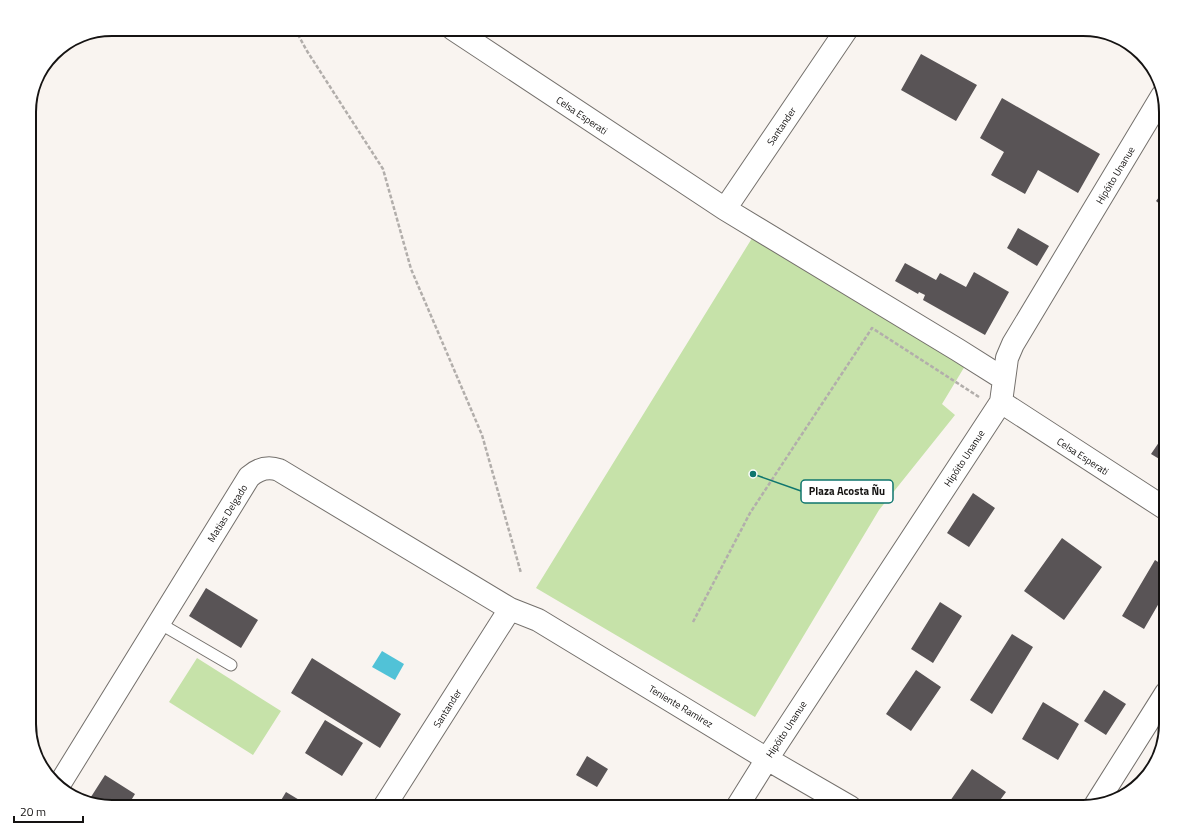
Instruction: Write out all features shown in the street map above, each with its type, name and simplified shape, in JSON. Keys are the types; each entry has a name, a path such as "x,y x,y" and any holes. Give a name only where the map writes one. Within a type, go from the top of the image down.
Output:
{"street":[{"name":"Celsa Esperati","path":"464,36 718,205 1004,379"},
{"name":"Santander","path":"718,205 842,36"},
{"name":"Hipóito Unanue","path":"741,800 1001,402 1007,358 1013,344 1158,103"},
{"name":"Celsa Esperati","path":"1001,402 1159,504"},
{"name":"Matias Delgado","path":"62,781 249,477 254,472 270,467 279,470 510,609"},
{"name":"Santander","path":"388,800 510,609"},
{"name":"Teniente Ramirez","path":"510,609 538,620 767,759 838,800"},
{"path":"1100,798 1159,705"}],"lane":[{"path":"159,623 231,665"}],"path":[{"path":"299,36 383,169 411,270 482,435 521,574"},
{"path":"692,622 750,513 872,328 980,397"}],"green space":[{"path":"754,235 968,361 942,404 955,415 879,510 755,717 536,588"},
{"path":"197,658 281,711 253,755 169,702"}],"water":[{"path":"382,651 404,664 395,680 372,667"}],"building":[{"path":"921,54 977,85 956,121 901,90"},
{"path":"1002,98 1100,154 1078,193 1038,170 1025,194 991,175 1004,152 980,138"},
{"path":"1018,228 1049,246 1037,266 1007,248"},
{"path":"905,263 936,280 940,273 966,287 974,272 1009,292 985,335 923,300 925,295 919,292 918,294 895,281"},
{"path":"1159,442 1159,459 1151,454"},
{"path":"973,493 995,508 969,547 947,533"},
{"path":"1062,538 1102,567 1064,620 1024,591"},
{"path":"1155,560 1159,563 1159,603 1144,629 1122,616"},
{"path":"206,588 258,620 241,648 189,616"},
{"path":"940,602 962,616 933,663 911,649"},
{"path":"1012,634 1033,647 992,714 970,700"},
{"path":"312,658 401,714 380,748 291,693"},
{"path":"916,670 941,687 911,731 886,714"},
{"path":"1104,690 1126,704 1106,735 1084,721"},
{"path":"1043,702 1079,724 1058,760 1022,739"},
{"path":"325,720 363,743 342,776 305,753"},
{"path":"587,756 608,769 597,787 576,775"},
{"path":"972,769 1006,792 1000,800 951,800"},
{"path":"105,775 135,794 131,800 107,800 91,797"},
{"path":"286,792 299,800 281,800"}],"place":[{"name":"Plaza Acosta Ñu","path":"753,474"}]}
